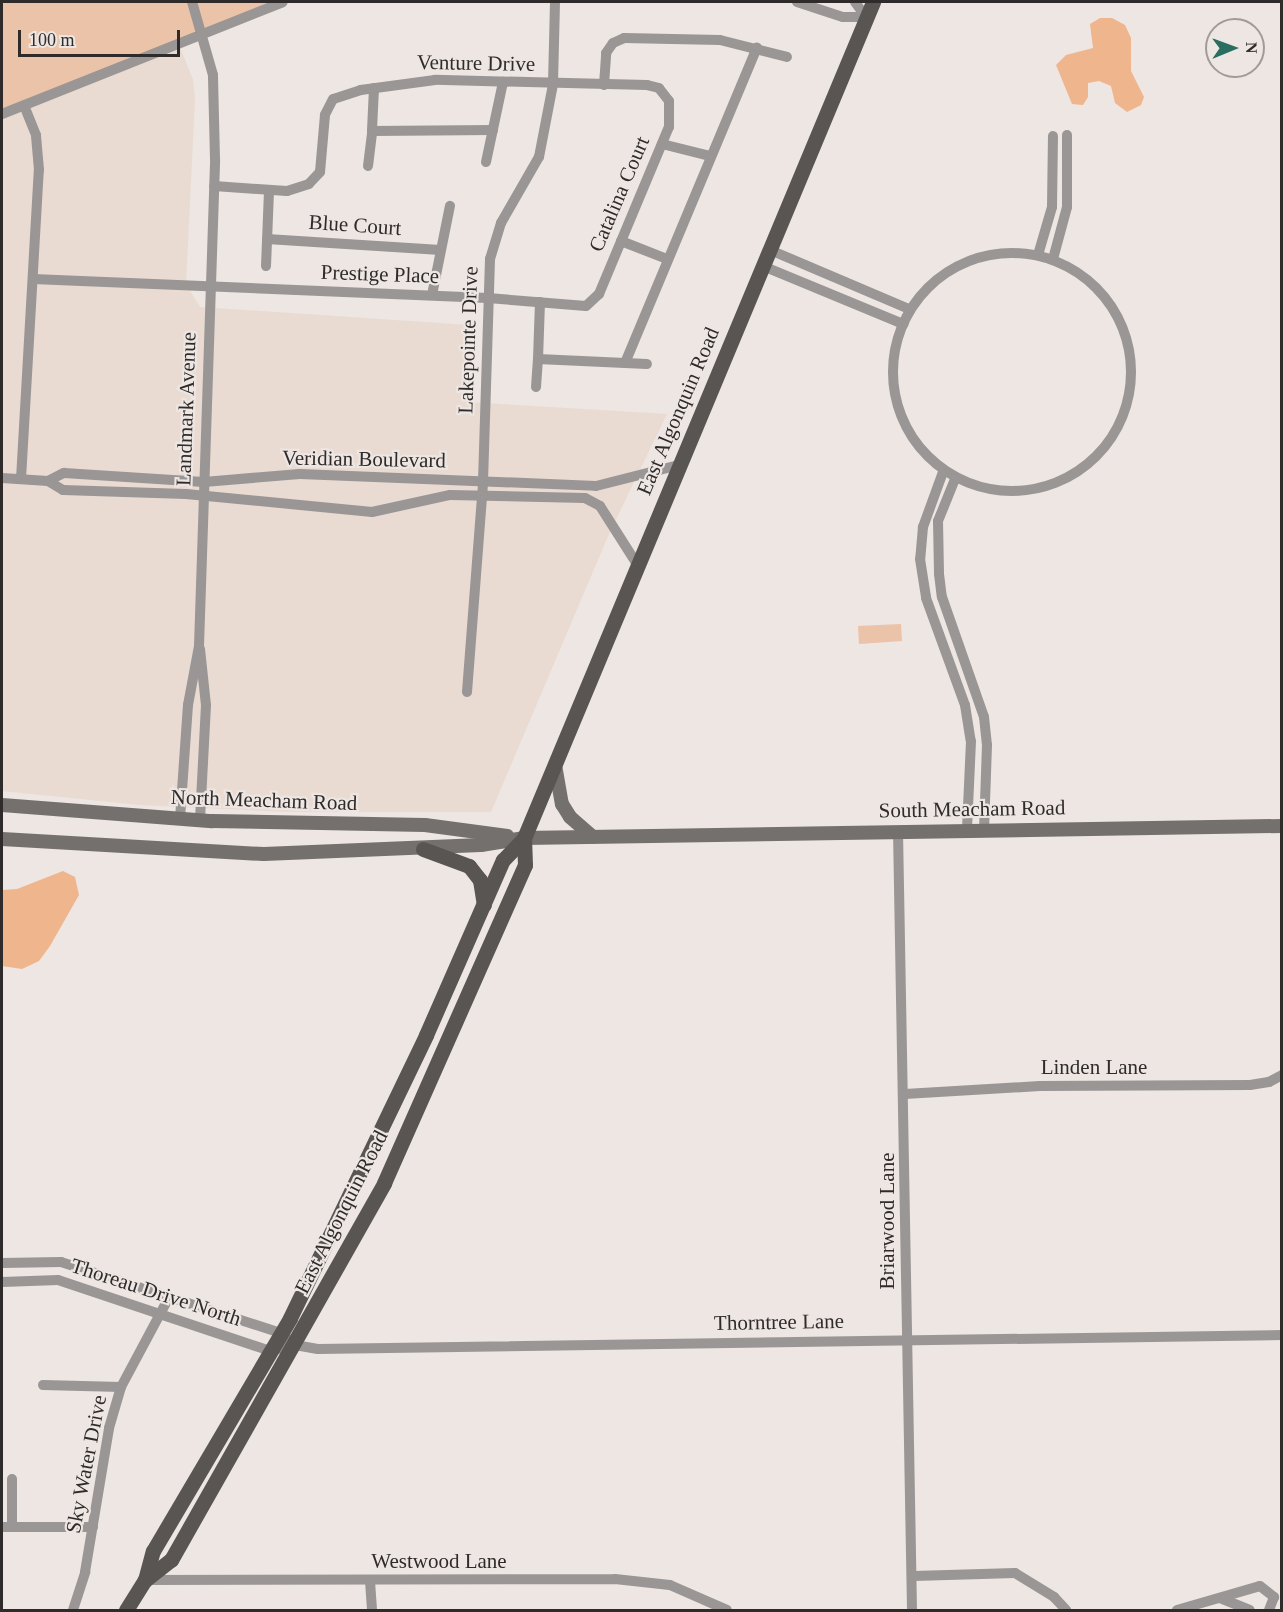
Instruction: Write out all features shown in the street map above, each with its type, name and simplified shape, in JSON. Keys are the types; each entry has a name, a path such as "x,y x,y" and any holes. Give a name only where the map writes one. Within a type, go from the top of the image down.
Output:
{"main road":[{"name":"East Algonquin Road","path":"126,1611 145,1580 153,1551 281,1333 400,1091 503,860 524,838 873,2"},
{"path":"555,765 565,809 593,837"},
{"name":"North Meacham Road","path":"2,805 200,820 425,825 524,838"},
{"name":"South Meacham Road","path":"664,835 1281,826"},
{"name":"North Meacham Road","path":"2,839 264,854 423,849 524,838 664,835"},
{"name":"East Algonquin Road","path":"145,1580 171,1560 295,1345 384,1183 525,865 524,838"},
{"path":"423,849 469,866 480,880 484,905"}],"street":[{"name":"Landmark Avenue","path":"180,819 188,705 199,646 213,186 213,75 192,2"},
{"path":"2,114 201,32 283,2"},
{"name":"Lakepointe Drive","path":"467,692 483,482 490,259 498,231 539,157 553,84 555,2"},
{"path":"797,2 843,17 866,17"},
{"path":"855,2 866,17"},
{"path":"604,85 606,53 613,43 624,38 720,40 787,57"},
{"path":"625,363 757,48"},
{"name":"Venture Drive","path":"213,186 287,191 309,184 320,172 325,115 333,99 374,88 435,80 647,85 664,92"},
{"path":"486,162 503,82"},
{"path":"368,166 374,88"},
{"name":"Catalina Court","path":"586,306 599,294 662,144 671,115 664,92"},
{"path":"21,479 39,170 36,135 24,105"},
{"path":"372,131 493,130"},
{"path":"1053,259 1067,207 1067,135"},
{"path":"1038,255 1052,207 1053,136"},
{"path":"662,144 710,156"},
{"path":"266,266 269,190"},
{"path":"432,295 450,206"},
{"name":"Blue Court","path":"267,239 441,250"},
{"path":"621,242 668,259"},
{"path":"770,250 909,309"},
{"path":"996,253 1038,255 1053,259 1083,276 1116,311 1131,370 1125,413 1103,449 1065,480 1034,489 982,486 955,479 944,472 915,442 899,408 894,366 903,324 909,309 938,278 956,266 996,253"},
{"path":"763,266 903,324"},
{"name":"Prestige Place","path":"33,279 209,288 432,295 586,306"},
{"path":"536,387 540,302"},
{"path":"538,359 647,364"},
{"name":"Veridian Boulevard","path":"48,482 64,473 204,482 300,474 596,486 679,465"},
{"path":"944,472 922,527 920,559 926,598 968,723 971,741 968,830"},
{"name":"Veridian Boulevard","path":"2,478 48,482 63,490 204,496 372,512 450,495 585,498 600,506 637,564"},
{"path":"955,479 938,521 939,574 942,597 984,717 987,745 984,829"},
{"path":"199,646 205,666 206,705 200,820"},
{"name":"Briarwood Lane","path":"898,831 905,1094 907,1340 914,1576 912,1611"},
{"name":"Linden Lane","path":"905,1094 1040,1086 1250,1085 1269,1082 1281,1075"},
{"name":"Thoreau Drive North","path":"2,1263 61,1262 168,1299 281,1333"},
{"name":"Thoreau Drive North","path":"2,1282 58,1280 270,1351"},
{"name":"Sky Water Drive","path":"73,1611 85,1572 109,1428 121,1387 162,1316 168,1299"},
{"path":"281,1333 295,1345"},
{"name":"Thorntree Lane","path":"295,1345 318,1349 1281,1335"},
{"path":"270,1351 295,1345"},
{"path":"43,1385 121,1387"},
{"path":"12,1479 7,1527 93,1527"},
{"path":"914,1576 1015,1573 1054,1596 1066,1611"},
{"name":"Westwood Lane","path":"145,1580 615,1579 670,1585 727,1611"},
{"path":"370,1581 372,1611"},
{"path":"1177,1611 1264,1587 1274,1597 1269,1611"},
{"path":"1220,1598 1250,1611"}],"shaded area":[{"path":"2,2 178,42 193,80 195,99 186,284 200,307 469,325 468,402 667,414 609,534 491,812 286,812 139,805 2,791"},
{"path":"2,2 283,2 2,114"},
{"path":"1100,18 1112,18 1125,25 1131,38 1131,71 1144,97 1141,105 1127,112 1115,103 1111,86 1099,81 1088,83 1088,97 1083,105 1072,104 1056,65 1066,55 1093,48 1090,24"},
{"path":"901,624 902,641 859,644 858,626"},
{"path":"63,871 75,877 79,895 50,946 39,961 22,969 2,966 2,890 17,889"}]}
